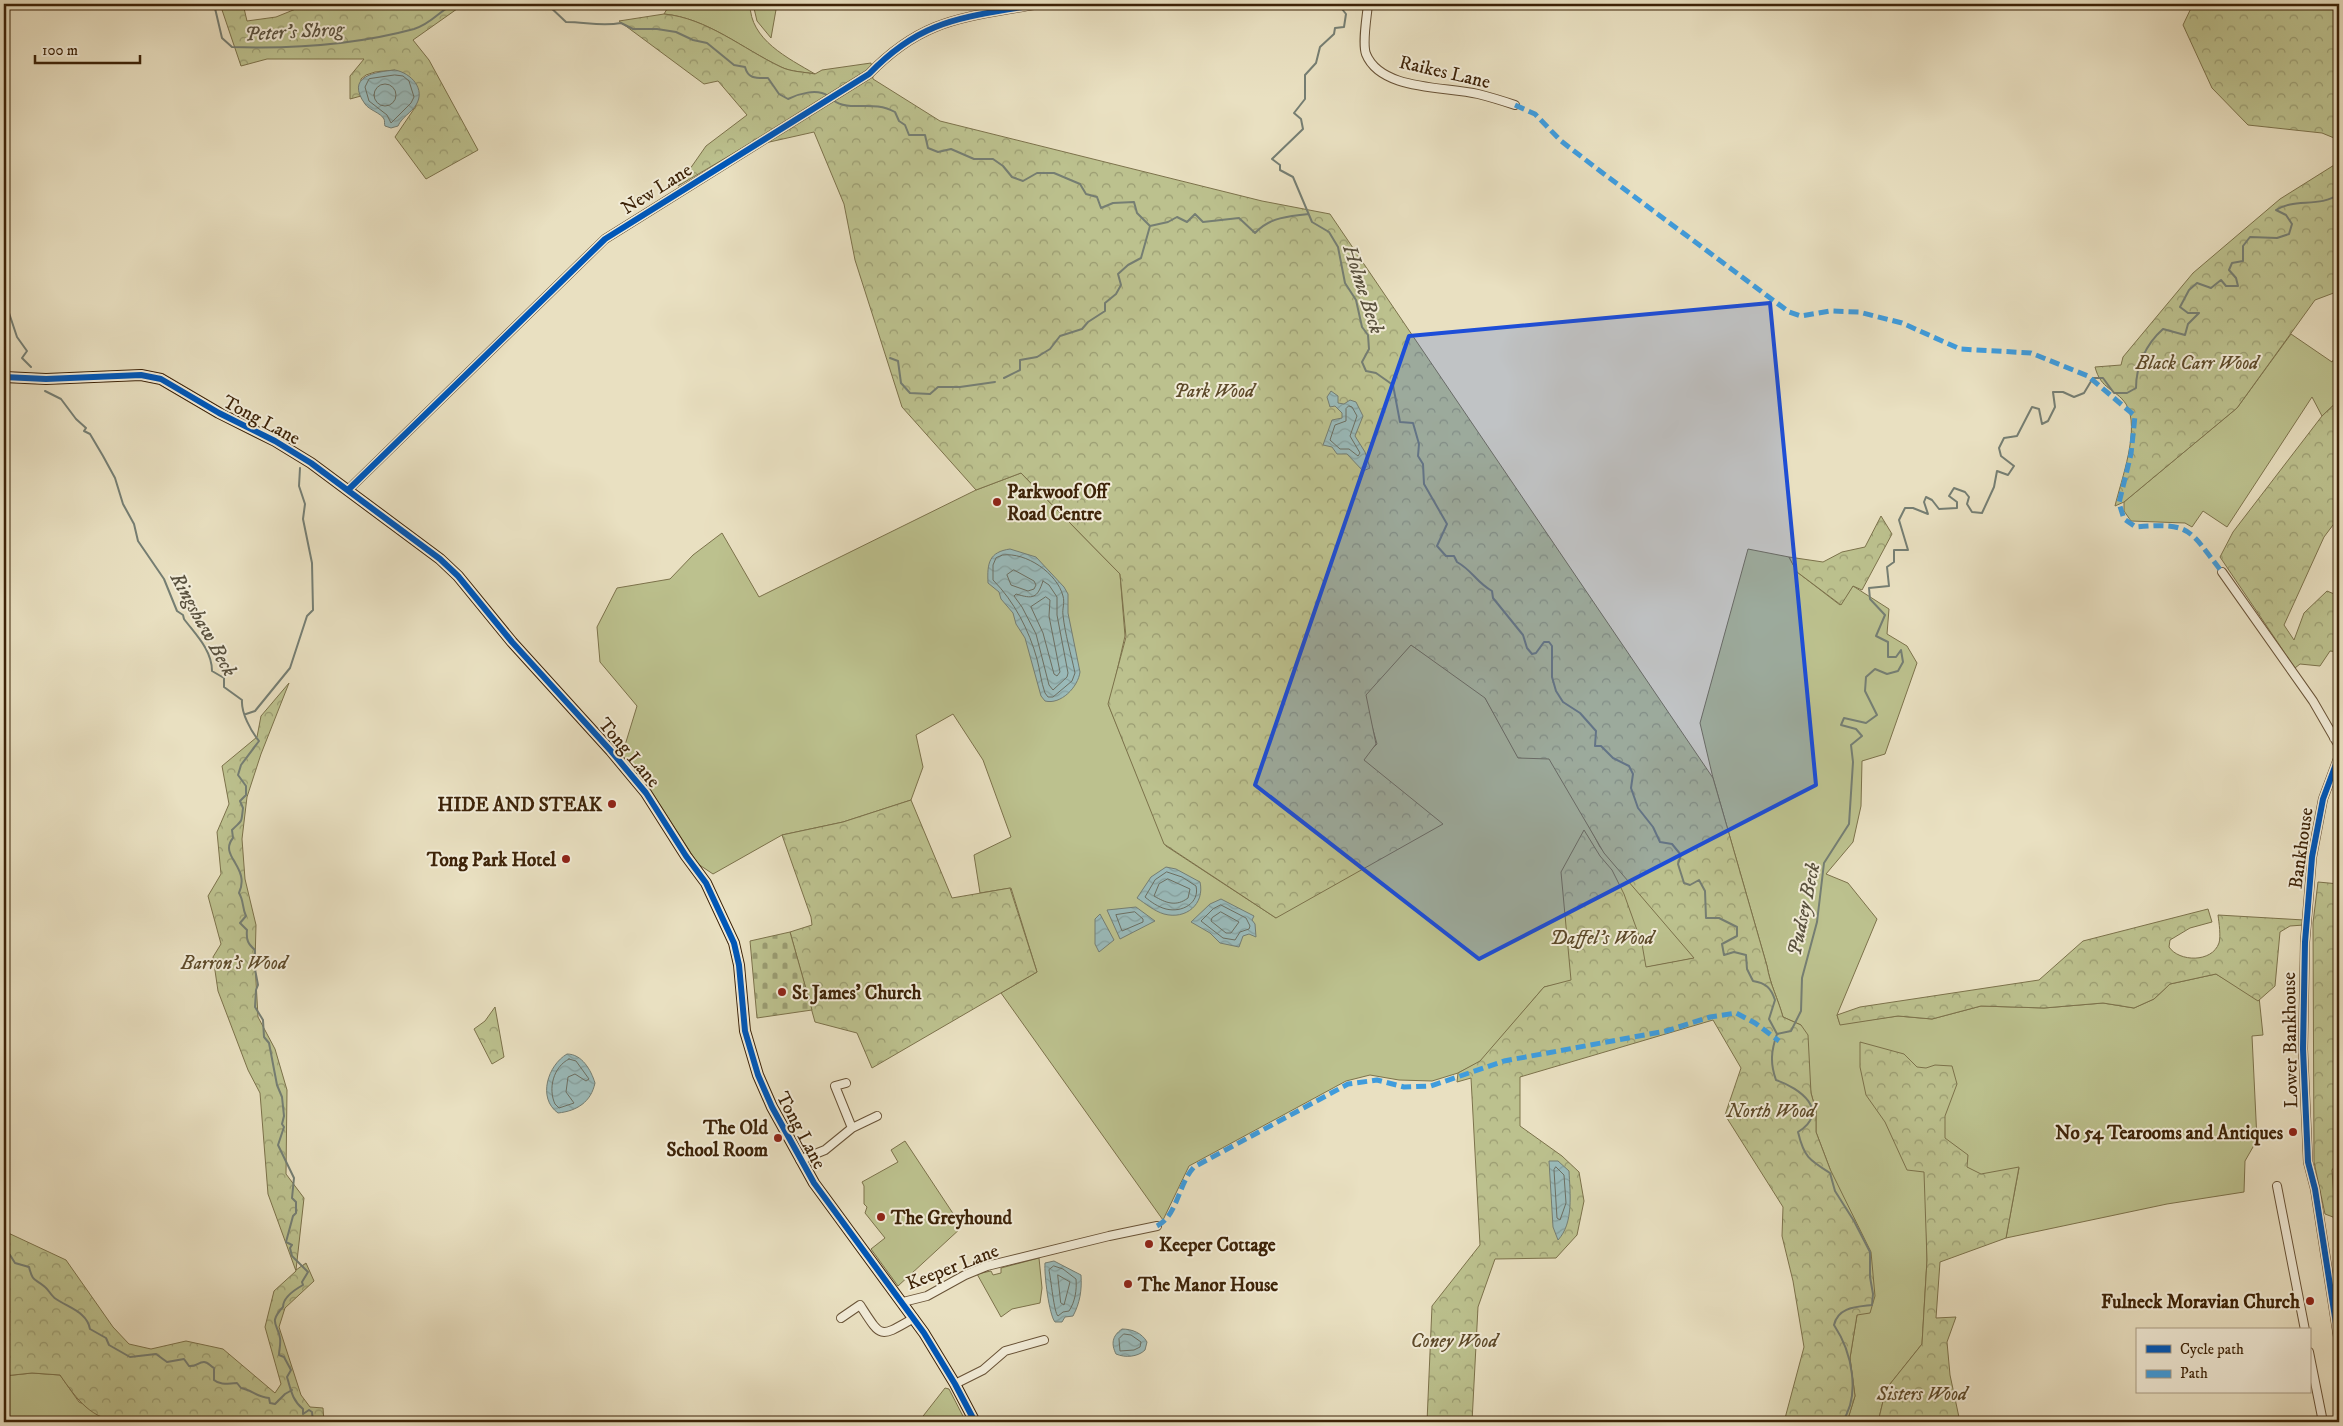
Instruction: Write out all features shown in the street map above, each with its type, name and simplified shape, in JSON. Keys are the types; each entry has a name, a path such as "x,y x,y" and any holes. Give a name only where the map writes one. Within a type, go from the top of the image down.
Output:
{"street":[{"name":"New Lane","path":"348,490 605,239 869,74 898,46 944,22 1038,4"},
{"name":"Raikes Lane","path":"1368,4 1365,53 1378,69 1393,79 1477,94 1515,105"},
{"name":"Tong Lane","path":"4,377 46,379 141,375 156,377 170,383 219,413 276,441 348,490 440,559 458,576 512,642 611,751 646,793 686,856 706,883 727,925 737,955 744,1022 758,1075 772,1106 800,1160 828,1202 914,1318 955,1384 975,1422"},
{"path":"2222,572 2313,701 2339,746"},
{"path":"2334,738 2339,722"},
{"name":"Bankhouse","path":"2307,918 2316,829 2322,799 2339,756"},
{"name":"Lower Bankhouse","path":"2307,918 2304,1049 2308,1162 2315,1189 2339,1343"},
{"path":"846,1082 835,1086 852,1128"},
{"path":"800,1160 825,1150 852,1128 877,1116"},
{"path":"2277,1186 2305,1328"},
{"name":"Keeper Lane","path":"903,1302 927,1296 964,1274 987,1266 1157,1226"},
{"path":"841,1318 860,1305 876,1329 883,1333 914,1318"},
{"path":"955,1384 983,1370 1005,1351 1044,1340"},
{"path":"2310,1357 2323,1422"}],"highlighted area":[{"path":"1770,303 1816,785 1479,959 1255,785 1409,336"}],"green space":[{"path":"220,4 243,4 247,21 276,17 308,4 464,4 413,40 429,60 478,150 426,179 395,137 416,106 395,70 366,75 361,79 361,96 350,99 350,76 364,59 267,59 241,66"},
{"path":"670,4 750,4 756,28 763,38 793,61 815,74 785,69 695,21 664,14"},
{"path":"753,4 777,4 771,38 757,21"},
{"path":"2193,4 2339,4 2339,140 2322,133 2248,125 2212,88 2183,25"},
{"name":"Park Wood","path":"664,14 695,21 789,70 815,74 822,70 871,63 873,79 940,121 1262,201 1330,214 1713,778 1770,979 1783,1017 1801,1025 1808,1035 1811,1093 1816,1111 1816,1132 1830,1169 1871,1252 1875,1296 1870,1313 1857,1315 1850,1358 1855,1396 1847,1422 1784,1422 1804,1347 1793,1281 1782,1236 1783,1207 1725,1115 1741,1068 1713,1020 1520,1077 1520,1126 1562,1156 1579,1172 1584,1201 1577,1235 1556,1258 1495,1259 1478,1307 1472,1422 1427,1422 1432,1306 1480,1245 1471,1078 1457,1082 1458,1073 1480,1061 1544,987 1571,980 1561,872 1584,830 1600,856 1612,870 1624,894 1642,944 1646,967 1694,958 1604,853 1549,759 1518,758 1485,698 1411,645 1366,695 1376,744 1364,760 1443,824 1276,918 1164,844 1108,704 1126,637 1120,574 1021,473 976,490 902,407 855,260 844,204 814,132 765,143 761,137 678,186 706,146 747,115 718,81 704,84 619,21"},
{"name":"Black Carr Wood","path":"2339,162 2339,291 2315,300 2237,408 2124,502 2115,506 2131,440 2130,414 2122,399 2101,380 2095,367 2121,365 2123,357 2193,273 2280,199"},
{"path":"2291,334 2332,362 2339,350 2339,400 2322,416 2312,397 2227,527 2203,511 2192,527 2185,523 2131,521 2124,511 2124,502 2237,408"},
{"path":"2339,400 2339,517 2324,537 2284,625 2294,640 2304,613 2327,591 2339,596 2339,652 2330,651 2320,666 2300,664 2295,668 2220,557 2233,532 2322,416"},
{"name":"Daffel's Wood","path":"1021,473 1120,574 1125,636 1109,706 1166,846 1276,918 1362,759 1377,744 1363,694 1411,645 1483,694 1518,757 1551,754 1600,847 1695,958 1544,987 1480,1062 1458,1073 1432,1081 1399,1080 1370,1075 1346,1081 1189,1166 1163,1220 1001,993 1037,972 1011,888 980,893 974,855 1011,837 983,760 953,714 916,735 923,767 911,800 843,822 782,835 713,874 698,864 653,794 622,755 637,706 600,662 597,627 617,588 670,579 693,555 722,533 759,597 976,490"},
{"path":"1881,516 1892,534 1862,590 1853,586 1841,605 1797,572 1789,557 1823,562 1842,552 1865,547"},
{"path":"1748,549 1789,557 1797,572 1840,605 1853,586 1889,609 1887,634 1907,646 1917,663 1885,754 1862,761 1861,806 1853,842 1826,874 1848,883 1877,919 1837,1015 1840,1024 1898,1016 1932,1019 1981,1006 2044,1008 2103,1003 2134,1008 2154,999 2170,984 2216,974 2238,987 2258,987 2263,1035 2252,1036 2257,1140 2245,1161 2244,1192 2167,1204 2006,1238 2019,1168 1926,1192 1927,1260 1922,1344 1886,1389 1878,1422 1847,1422 1855,1396 1850,1358 1857,1315 1830,1169 1816,1132 1816,1111 1811,1093 1801,1025 1783,1017 1772,985 1713,778 1700,723"},
{"name":"Barron's Wood","path":"289,683 261,754 247,797 242,839 245,879 256,925 255,963 258,1017 275,1049 287,1090 286,1174 304,1198 296,1270 306,1263 314,1281 285,1308 279,1327 301,1395 310,1407 323,1408 324,1422 158,1422 145,1419 113,1420 94,1413 86,1407 60,1375 32,1373 4,1376 4,1231 66,1260 113,1327 129,1344 151,1349 186,1341 223,1349 275,1393 281,1384 265,1327 274,1291 296,1271 268,1194 260,1093 248,1070 218,991 213,957 221,944 208,896 221,874 217,832 229,804 222,766 257,737 261,716"},
{"path":"911,800 952,898 1010,888 1037,972 872,1068 857,1033 815,1022 790,932 812,925 811,917 782,835 843,822"},
{"path":"2318,882 2339,884 2335,907 2336,955 2339,955 2339,1160 2332,1170 2334,1198 2339,1198 2339,1228 2333,1217 2325,1214 2314,1162 2313,923"},
{"path":"2208,909 2212,922 2190,928 2170,940 2169,947 2174,952 2187,958 2195,958 2203,957 2215,950 2220,940 2218,915 2304,920 2304,925 2290,926 2280,932 2275,986 2258,1001 2216,974 2170,984 2154,999 2134,1008 2103,1003 2044,1008 1981,1006 1932,1019 1898,1016 1840,1025 1837,1015 1860,1007 2039,980 2083,941"},
{"path":"790,932 812,1010 757,1018 750,941"},
{"path":"495,1007 504,1057 492,1064 474,1029 485,1021"},
{"name":"Sisters Wood","path":"1860,1042 1904,1054 1917,1067 1952,1066 1957,1084 1945,1116 1945,1138 1968,1155 1967,1167 1981,1174 2019,1167 2006,1238 1940,1262 1936,1318 1956,1317 1947,1342 1950,1375 1960,1422 1878,1422 1886,1389 1922,1344 1927,1260 1924,1172 1907,1170 1885,1122 1866,1095 1860,1067"},
{"path":"905,1141 962,1227 898,1286 871,1249 885,1238 865,1213 867,1207 864,1204 864,1186 862,1182 898,1162 891,1150"},
{"path":"1039,1258 1042,1288 1040,1303 1012,1309 1001,1317 977,1274 991,1271 993,1275 1001,1273 1001,1268"},
{"path":"32,1373 60,1375 79,1402 120,1421 151,1419 158,1422 4,1422 4,1376"},
{"path":"945,1388 949,1389 966,1422 921,1422 920,1420"}],"water":[{"path":"395,70 411,78 418,88 419,99 414,108 398,126 391,128 385,126 382,117 365,104 358,87 360,81 371,74"},
{"path":"1331,391 1338,396 1338,403 1344,404 1350,400 1356,402 1363,416 1355,436 1365,452 1370,468 1363,471 1347,454 1337,454 1332,447 1323,445 1332,420 1342,418 1342,413 1335,406 1330,407 1327,397"},
{"path":"1010,549 1036,557 1064,587 1068,594 1068,613 1080,672 1079,678 1068,694 1051,702 1045,701 1041,696 1025,638 1016,624 1013,613 1001,599 999,592 988,583 988,570 991,560 998,553"},
{"path":"1166,867 1176,869 1200,882 1200,897 1197,903 1192,909 1180,915 1164,914 1137,898 1151,877"},
{"path":"1221,899 1254,916 1252,920 1255,924 1256,937 1249,934 1243,936 1239,947 1220,943 1210,933 1191,922 1210,904"},
{"path":"1136,907 1155,921 1120,939 1107,910"},
{"path":"1100,914 1114,940 1099,952 1095,944 1095,919"},
{"path":"567,1054 577,1057 585,1064 595,1083 587,1100 577,1108 558,1113 548,1099 548,1082 555,1066"},
{"path":"1549,1161 1558,1161 1569,1171 1569,1216 1567,1225 1558,1240 1553,1227"},
{"path":"1054,1261 1081,1275 1080,1296 1073,1316 1065,1317 1062,1322 1055,1322 1053,1318 1046,1285 1045,1263"},
{"path":"1122,1329 1140,1334 1147,1342 1145,1350 1131,1356 1116,1354 1113,1340"}],"waterway":[{"name":"Peter's Shrog","path":"214,4 222,38 232,47 324,45 369,39 414,29 432,19 446,8 456,4"},
{"name":"Peter's Shrog","path":"547,4 566,22 621,23 633,29 657,29 676,32 693,40 707,43 734,65 745,67 750,76 768,78 779,94 788,99 813,92 819,92 828,96"},
{"name":"Holme Beck","path":"1338,4 1346,14 1344,27 1335,28 1334,34 1320,47 1316,63 1305,75 1305,99 1294,113 1301,119 1303,129 1272,159 1280,165 1280,170 1293,177 1312,222 1329,232 1338,247 1345,283 1356,300 1362,327 1368,335 1369,349 1362,362 1366,371 1376,373 1393,385 1400,422 1413,423 1419,444 1418,456 1423,464 1424,484 1447,524 1437,546 1446,556 1454,556 1457,562 1492,591 1493,598 1523,635 1527,648 1532,654 1536,653 1544,642 1549,642 1552,646 1552,677 1556,691 1563,702 1580,713 1596,731 1595,746 1601,746 1613,758 1629,766 1633,774 1631,788 1638,808 1653,827 1660,842 1672,844 1681,855 1678,864 1684,883 1690,885 1699,880 1705,891 1706,918 1719,918 1737,927 1737,936 1722,944 1724,955 1734,952 1746,955 1747,969 1753,981 1761,983 1770,989 1775,1000 1769,1019 1777,1034"},
{"name":"Peter's Shrog","path":"833,100 847,106 878,106 886,108 895,112 899,121 905,125 909,135 925,135 928,148 938,152 951,149 974,159 993,159 1003,166 1012,177 1023,181 1037,173 1054,173 1080,184 1086,194 1097,197 1101,208 1113,203 1134,202 1137,213 1150,226 1168,222 1177,217 1187,222 1195,214 1203,222 1239,218 1255,233 1273,221 1308,214"},
{"name":"Pudsey Beck","path":"1777,1034 1791,1031 1801,1011 1802,978 1817,922 1824,863 1849,824 1853,762 1851,745 1862,736 1856,729 1841,725 1844,718 1866,723 1877,715 1865,691 1866,677 1875,669 1887,674 1898,671 1903,662 1901,650 1896,657 1888,657 1888,642 1876,636 1885,615 1870,599 1869,588 1889,586 1887,567 1894,562 1894,550 1908,550 1899,520 1905,508 1913,508 1928,514 1924,502 1926,497 1932,500 1939,509 1957,508 1957,502 1949,496 1954,488 1965,492 1969,497 1967,504 1972,512 1982,513 1994,487 1997,471 2008,475 2014,466 2001,456 1999,448 2004,438 2017,436 2032,407 2039,409 2042,424 2048,421 2055,407 2053,392 2063,392 2074,397 2084,393 2093,378 2103,378 2114,393 2127,393 2136,388 2136,380 2143,356 2157,335 2163,329 2185,335 2188,324 2199,313 2188,313 2180,307 2189,290 2197,283 2211,288 2221,280 2226,286 2238,286 2236,278 2229,270 2232,263 2243,261 2243,246 2250,237 2277,238 2289,234 2292,224 2286,215 2276,210 2291,204 2324,201 2339,194"},
{"path":"1004,378 1020,370 1020,360 1037,357 1050,349 1060,336 1082,329 1088,322 1105,311 1105,303 1116,294 1121,285 1118,274 1128,265 1141,258 1150,226"},
{"path":"4,298 17,337 27,351 22,358 31,367"},
{"path":"890,358 898,361 901,383 910,393 930,394 938,387 960,387 995,382"},
{"name":"Ringshaw Beck","path":"45,391 61,399 76,419 86,428 84,431 90,434 115,478 123,504 134,524 138,541 164,579 177,611 183,615 206,650 212,671 224,678 224,687 242,700 247,722 259,741 241,765 238,775 246,786 246,795 240,801 243,808 242,819 232,830 233,838 229,844 229,851 241,876 242,884 239,893 246,916 240,923 247,930 248,942 255,950 254,964 258,985 255,1007 263,1020 264,1037 269,1043 277,1085 282,1097 284,1116 282,1124 284,1127 278,1145 294,1178 292,1198 296,1202 296,1213 293,1216 286,1242 292,1245 290,1248 292,1256 308,1272 302,1282 303,1285 287,1297 276,1317 275,1323 280,1340 279,1355 284,1357 291,1370 287,1377 294,1398 303,1409 303,1414 309,1410 312,1412 313,1422"},
{"path":"246,714 255,711 290,668 307,616 313,610 312,563 303,519 305,504 299,486 300,468"},
{"name":"Pudsey Beck","path":"1777,1034 1772,1057 1776,1080 1802,1094 1812,1108 1812,1116 1808,1124 1798,1132 1805,1153 1812,1161 1830,1173 1835,1191 1854,1221 1870,1252 1872,1305 1854,1307 1844,1311 1836,1319 1834,1325 1846,1348 1852,1374 1853,1387 1851,1399 1848,1411 1842,1422"},
{"name":"Ringshaw Beck","path":"4,1252 10,1255 15,1263 29,1267 33,1278 46,1288 54,1298 81,1314 90,1329 106,1338 109,1345 130,1357 156,1354 167,1362 184,1359 189,1366 205,1362 214,1368 214,1380 217,1382 225,1384 237,1383 241,1388 269,1398 270,1403 275,1404 292,1390"}],"marked path":[{"path":"1515,105 1535,114 1561,141 1789,312 1801,316 1830,311 1859,312 1902,323 1960,349 2031,353 2088,376 2135,416 2131,454 2119,503 2124,519 2136,527 2168,526 2188,532 2203,547 2222,572"},
{"path":"1157,1226 1169,1215 1184,1182 1194,1167 1348,1084 1377,1080 1404,1087 1431,1086 1504,1061 1666,1031 1710,1017 1736,1013 1755,1023 1779,1041"}],"cycle path":[{"path":"348,490 605,239 869,74 889,55 927,30 967,17 1038,4"},
{"path":"4,377 46,379 141,375 161,379 219,413 275,441 311,463 440,559 458,576 512,642 611,751 646,793 686,856 706,883 734,943 739,965 745,1031 758,1075 772,1107 814,1183 924,1333 955,1384 975,1422"},
{"path":"2339,756 2323,799 2312,857 2305,942 2303,1049 2308,1162 2315,1189 2339,1343"}],"place":[{"name":"Parkwoof Off Road Centre","path":"997,502"},
{"name":"HIDE AND STEAK","path":"612,804"},
{"name":"Tong Park Hotel","path":"566,859"},
{"name":"St James' Church","path":"782,992"},
{"name":"No 54 Tearooms and Antiques","path":"2293,1132"},
{"name":"The Old School Room","path":"778,1138"},
{"name":"The Greyhound","path":"881,1217"},
{"name":"Keeper Cottage","path":"1149,1244"},
{"name":"The Manor House","path":"1128,1284"},
{"name":"Fulneck Moravian Church","path":"2310,1301"}],"park label":[{"name":"North Wood","path":"1771,1110"},
{"name":"Coney Wood","path":"1454,1340"}]}
